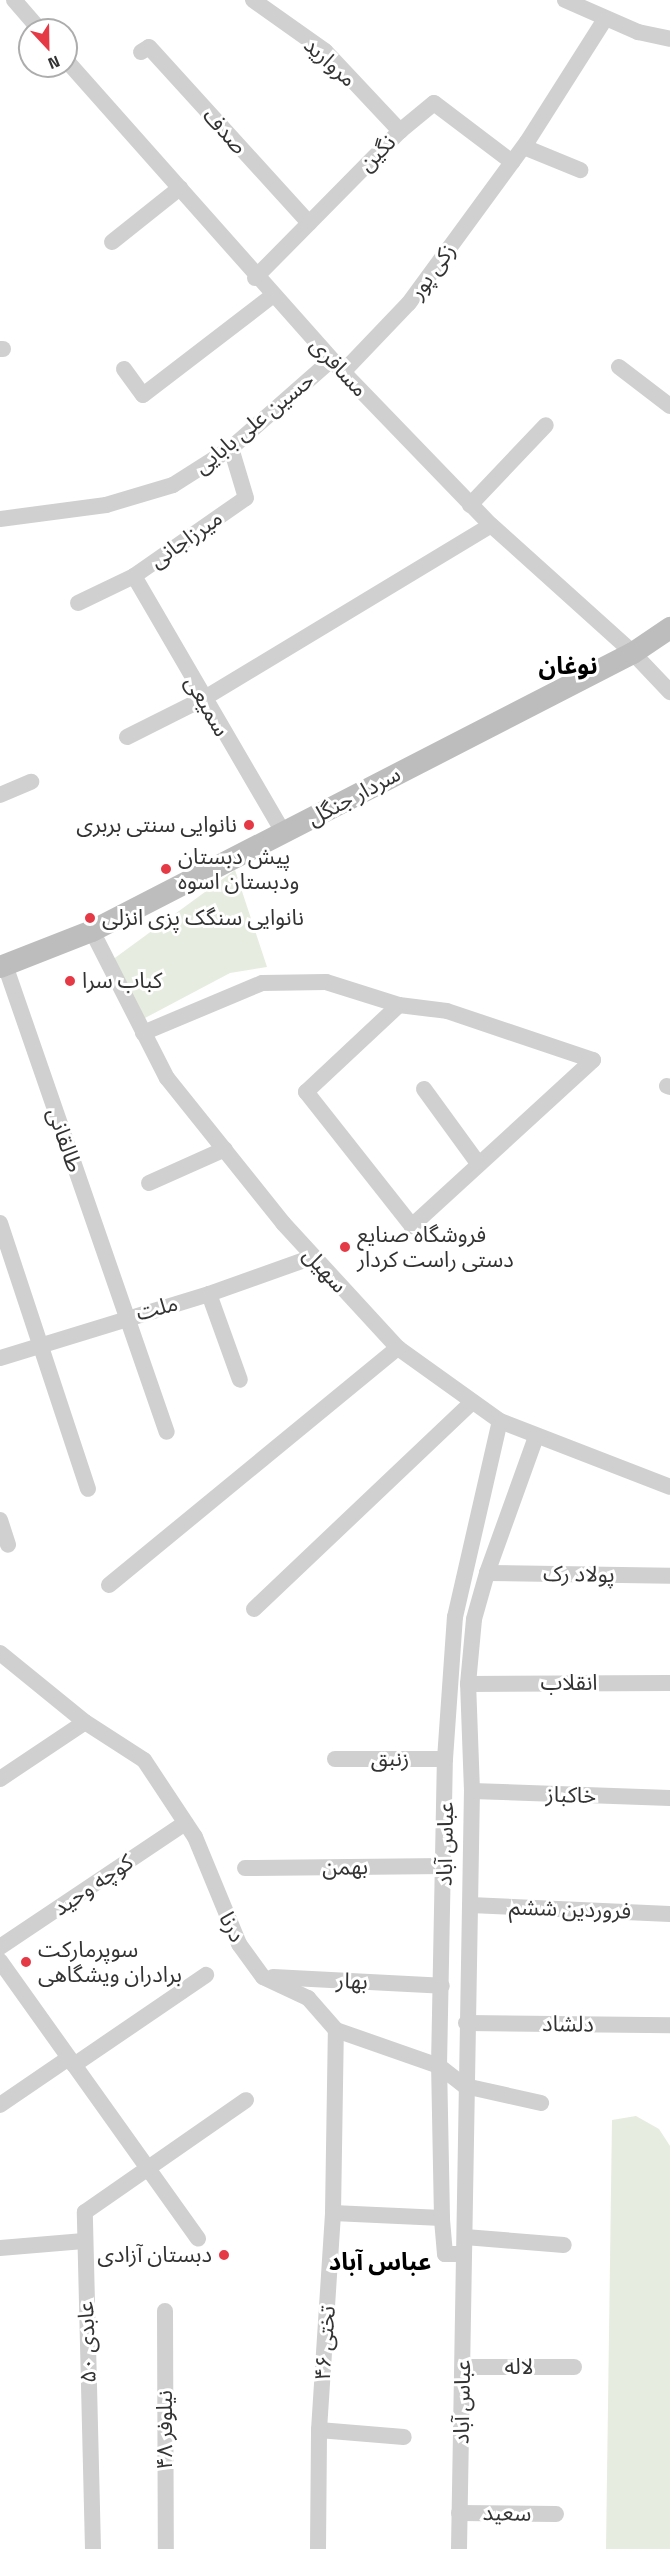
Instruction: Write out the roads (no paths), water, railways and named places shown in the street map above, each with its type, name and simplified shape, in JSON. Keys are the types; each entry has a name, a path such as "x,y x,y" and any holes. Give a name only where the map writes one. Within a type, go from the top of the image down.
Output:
{"main road":[{"name":"سردار جنگل","path":"3,966 92,931 284,834 633,653 670,628"}],"street":[{"path":"14,0 30,18"},
{"name":"مروارید","path":"253,0 325,51 399,131"},
{"path":"565,0 605,19 670,39"},
{"name":"زکی پور","path":"337,366 409,303 524,147 605,19"},
{"name":"صدف","path":"141,52 149,47 309,223"},
{"name":"مسافری","path":"78,73 180,188 255,278 470,505 633,653 670,692"},
{"name":"نگین","path":"255,278 399,131 434,103 512,162"},
{"path":"524,147 580,170"},
{"path":"112,242 180,188"},
{"path":"124,369 142,395 272,296"},
{"name":"حسین علی بابایی","path":"0,519 106,505 173,486 231,448 337,366"},
{"path":"619,367 670,406"},
{"path":"470,505 546,425"},
{"name":"میرزاجانی","path":"78,603 134,576 246,498 231,448"},
{"path":"127,737 203,699 491,525"},
{"name":"سمیعی","path":"134,576 203,699 284,834"},
{"path":"0,795 31,782"},
{"name":"سهیل","path":"92,931 167,1078 313,1257 398,1348 471,1403 500,1421 536,1437 670,1487"},
{"name":"طالقانی","path":"3,966 167,1432"},
{"path":"143,1033 262,982 326,982 399,1005 447,1011 593,1060 477,1162 411,1226 306,1092 399,1005"},
{"path":"424,1089 477,1162"},
{"path":"149,1183 225,1149"},
{"path":"0,1223 88,1489"},
{"name":"ملت","path":"0,1358 126,1316 209,1294 313,1257"},
{"path":"209,1294 240,1380"},
{"path":"109,1585 398,1348"},
{"path":"254,1609 471,1403"},
{"name":"عباس آباد","path":"465,2246 445,2254 442,2218 439,2066 446,1759 455,1617 500,1421"},
{"name":"عباس آباد","path":"459,2549 465,2246 466,2023 472,1791 468,1684 474,1619 487,1573 536,1437"},
{"path":"0,1520 8,1545"},
{"name":"پولاد رک","path":"487,1573 670,1576"},
{"name":"درنا","path":"0,1653 85,1722 144,1760 185,1823 239,1944 263,1977 308,1998 336,2030 439,2066 465,2085"},
{"name":"انقلاب","path":"468,1684 670,1683"},
{"path":"0,1779 85,1722"},
{"name":"زنبق","path":"335,1759 446,1759"},
{"name":"خاکباز","path":"472,1791 670,1798"},
{"name":"کوچه وحید","path":"0,1947 185,1823"},
{"name":"بهمن","path":"245,1868 445,1866"},
{"name":"فروردین ششم","path":"470,1905 670,1914"},
{"path":"0,1961 198,2239"},
{"path":"0,2105 72,2062 206,1975"},
{"name":"بهار","path":"263,1977 442,1986"},
{"name":"دلشاد","path":"466,2023 670,2025"},
{"name":"تختی ۴۶","path":"318,2549 320,2430 333,2213 336,2030"},
{"path":"465,2085 541,2103"},
{"path":"149,2170 246,2100"},
{"name":"عابدی ۵۰","path":"93,2549 85,2212 149,2170"},
{"path":"333,2213 442,2218"},
{"path":"0,2248 84,2241"},
{"path":"465,2246 564,2245"},
{"name":"نیلوفر ۴۸","path":"165,2311 166,2549"},
{"name":"لاله","path":"463,2367 574,2367"},
{"path":"320,2430 404,2437"},
{"name":"سعید","path":"459,2513 556,2514"}],"place":[{"name":"نانوایی سنتی بربری","path":"249,825"},
{"name":"پیش دبستان ودبستان اسوه","path":"166,869"},
{"name":"نانوایی سنگک پزی انزلی","path":"90,918"},
{"name":"کباب سرا","path":"70,981"},
{"name":"فروشگاه صنایع دستی راست کردار","path":"345,1247"},
{"name":"سوپرمارکت برادران ویشگاهی","path":"26,1962"},
{"name":"دبستان آزادی","path":"224,2255"}],"district":[{"name":"نوغان","path":"568,666"},
{"name":"عباس آباد","path":"380,2262"}]}
